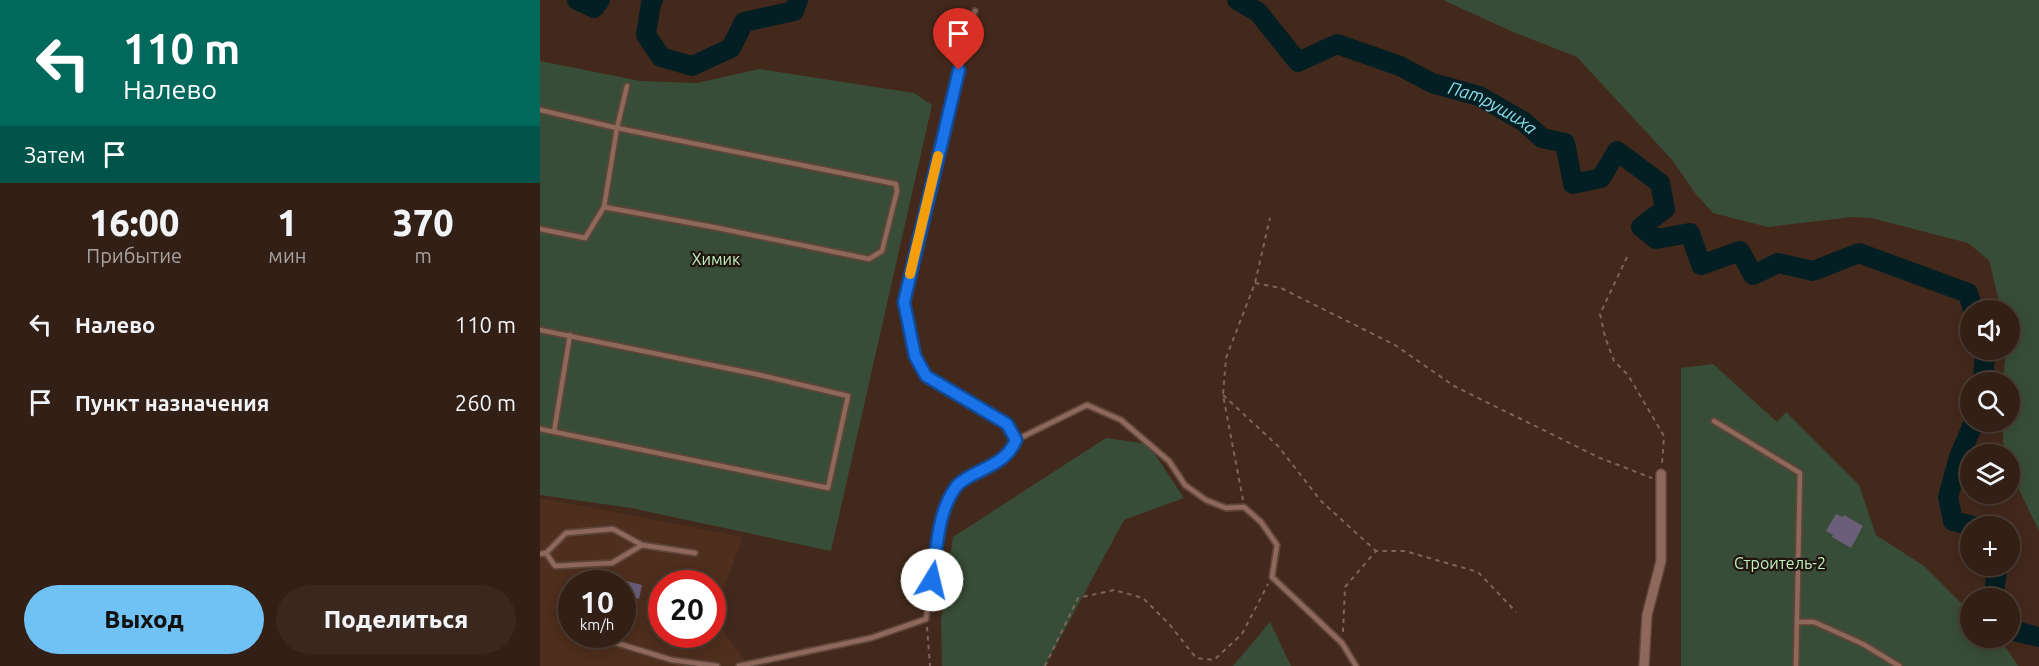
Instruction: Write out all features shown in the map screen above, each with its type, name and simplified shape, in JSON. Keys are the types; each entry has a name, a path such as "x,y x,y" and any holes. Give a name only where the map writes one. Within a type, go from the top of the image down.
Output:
{"street":[{"path":"1644,666 1647,615 1661,561 1661,478"}],"lane":[{"path":"975,11 969,23 904,302 915,356 926,376 1007,424 1016,440"},
{"path":"540,229 585,238 603,207 627,86"},
{"path":"540,110 896,184 897,191 882,251 869,259 603,207"},
{"path":"540,330 760,375 848,396 828,488 540,429"},
{"path":"554,432 570,335"},
{"path":"740,666 871,638 926,619 944,509 957,485 984,467 1000,462 1011,452 1016,440 1087,405 1121,420 1169,461 1185,485 1206,500 1226,508 1244,507 1261,522 1277,545 1272,577 1342,643 1356,666"},
{"path":"1714,421 1800,473 1796,666"},
{"path":"642,545 612,563 555,566 543,554 566,533 613,529 642,545 695,553"},
{"path":"1797,622 1814,622 1863,644 1899,666"},
{"path":"633,648 672,660 717,666"}],"path":[{"path":"1244,507 1223,395 1226,358 1255,283 1270,218"},
{"path":"1255,283 1281,288 1395,345 1455,386 1600,458 1661,478 1664,436 1628,375 1614,361 1600,314 1627,257"},
{"path":"1223,395 1278,446 1321,501 1376,551 1405,551 1478,572 1516,612"},
{"path":"1342,643 1345,587 1376,551"},
{"path":"1045,666 1078,598 1114,590 1143,598 1170,625 1196,658 1214,660 1242,634 1272,577"},
{"path":"926,619 930,666"}],"shaded area":[{"path":"540,498 743,537 726,582 726,570 648,570 648,648 726,648 726,635 749,666 540,666"}],"green space":[{"path":"1443,0 2039,0 2039,531 2020,492 2020,444 2004,444 2003,442 2003,432 2020,432 2020,372 2004,372 2005,360 2020,360 2020,300 1999,300 1989,260 1968,243 1871,218 1852,217 1768,227 1713,213 1695,193 1673,161 1577,57 1513,32"},
{"name":"Химик","path":"540,61 640,81 697,83 759,69 914,93 932,105 831,551 631,508 540,495"},
{"name":"Строитель-2","path":"1713,364 1777,422 1786,412 1859,485 1876,535 1924,566 1960,602 1960,648 2006,648 2018,666 1681,666 1681,368"},
{"path":"1106,438 1148,444 1184,498 1124,520 1045,666 942,666 941,619 953,537"},
{"path":"1270,622 1291,666 1233,666"}],"building":[{"path":"1836,514 1843,517 1844,515 1863,526 1851,548 1826,531"},
{"path":"636,583 642,585 639,599 636,598"}],"waterway":[{"name":"Патрушиха","path":"577,0 594,8 600,0"},
{"name":"Патрушиха","path":"653,0 646,35 661,57 692,66 731,48 744,22 794,11 798,0"},
{"name":"Патрушиха","path":"1237,0 1258,12 1298,62 1337,44 1400,66 1432,83 1479,96 1523,121 1542,138 1565,143 1573,184 1601,178 1617,151 1660,183 1665,209 1641,227 1656,239 1690,233 1701,265 1740,251 1753,275 1778,263 1813,271 1859,253 1968,293 1970,300"},
{"name":"Патрушиха","path":"1984,360 1984,372"},
{"name":"Патрушиха","path":"1960,523 1953,521 1948,497 1959,457 1970,432"},
{"name":"Патрушиха","path":"1995,588 1996,576"},
{"name":"Патрушиха","path":"2020,632 2039,637"}],"slow traffic":[{"path":"910,274 938,156"}],"route":[{"path":"932,580 944,509 957,485 984,467 1000,462 1011,452 1016,440 1007,424 926,376 915,356 907,323 904,302 959,70"}]}
